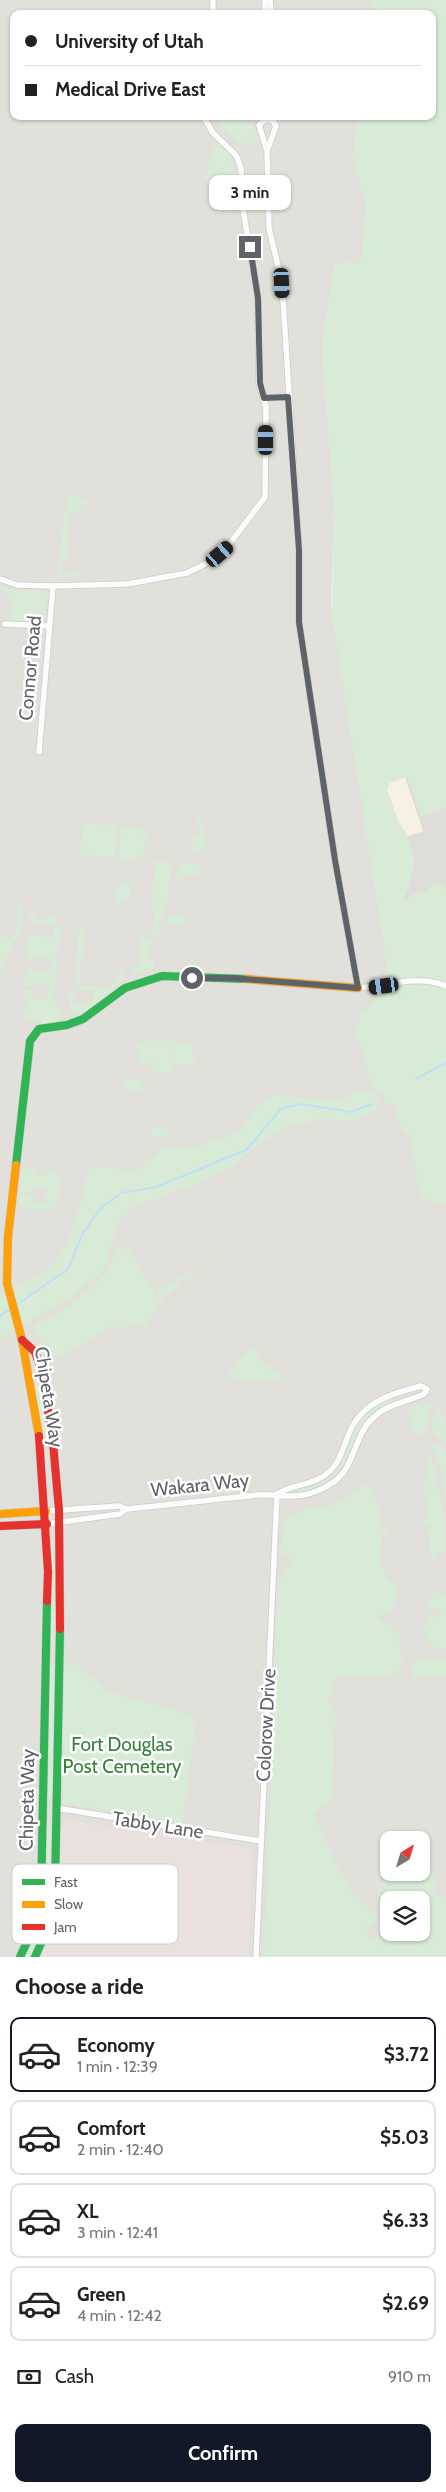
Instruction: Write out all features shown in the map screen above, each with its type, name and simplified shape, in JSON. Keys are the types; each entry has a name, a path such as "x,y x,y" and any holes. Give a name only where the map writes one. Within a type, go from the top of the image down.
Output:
{"street":[{"path":"0,579 17,584 53,586 127,584 188,573 211,561 228,546 265,497 266,407 260,383 258,298 244,209 240,164 233,151 213,133 205,120"},
{"path":"265,120 259,125 267,151 269,228 282,283 299,550 299,622 335,860 358,988"},
{"path":"267,151 276,126 273,121 270,120"},
{"path":"264,398 288,397"},
{"name":"Connor Road","path":"39,752 48,626 53,586"},
{"path":"5,624 48,626"},
{"path":"22,1340 10,1295 4,1284 19,1120 29,1044 36,1031 46,1027 67,1025 83,1019 125,988 162,976 232,978 358,988 414,980 433,981 446,986"},
{"name":"Chipeta Way","path":"22,1340 35,1352 42,1372 54,1443 59,1510 61,1588 55,1864"},
{"name":"Chipeta Way","path":"22,1340 23,1355 41,1444 46,1511 48,1600 42,1864"},
{"name":"Wakara Way","path":"0,1514 119,1506 126,1509 277,1494 290,1497 320,1490 334,1482 350,1463 363,1429 373,1418 392,1406 424,1394 427,1389 421,1386 409,1389 373,1404 353,1425 340,1457 332,1469 314,1482 288,1487 277,1494"},
{"name":"Colorow Drive","path":"256,1957 277,1494"},
{"name":"Wakara Way","path":"0,1526 59,1523 120,1514 126,1509"},
{"name":"Tabby Lane","path":"56,1808 260,1841"},
{"name":"Chipeta Way","path":"20,1957 26,1944"},
{"name":"Chipeta Way","path":"35,1957 41,1944"}],"shaded area":[{"path":"0,0 371,0 371,10 10,10 10,120 358,120 353,160 367,205 361,263 335,264 322,347 335,513 331,604 388,970 386,979 446,991 446,1957 0,1957"},
{"path":"405,777 408,777 421,816 446,807 446,890 443,885 427,891 426,894 419,893 402,903 410,883"},
{"path":"66,1820 248,1847 253,1857 248,1957 40,1957 46,1944 178,1944 178,1864 59,1864 60,1829"}],"green space":[{"path":"371,0 446,0 446,807 421,816 408,777 390,783 398,821 408,836 414,862 410,883 402,902 414,894 426,894 428,889 436,883 442,884 446,890 446,1206 422,1197 418,1187 411,1139 401,1128 394,1104 386,1104 383,1093 371,1087 364,1052 354,1035 358,1033 357,1024 360,1017 357,1012 366,1010 381,995 400,986 386,979 388,970 332,616 335,513 322,347 335,264 361,263 367,205 353,160 358,120 436,120 436,10 371,10"},
{"path":"217,120 236,120 238,122 244,120 253,125 258,143 241,143"},
{"path":"218,143 225,148 233,162 235,189 233,206 227,206 216,200 212,196 208,185 207,169 215,145"},
{"path":"69,494 89,502 81,504 81,509 75,510 75,515 68,515 67,560 62,560 62,574 76,574 79,569 82,576 58,577 64,515"},
{"path":"0,586 21,591 45,591 45,594 48,595 44,621 37,622 37,619 28,618 28,622 11,621 11,599 3,593"},
{"path":"200,817 207,843 202,851 194,854 192,838 201,835 197,818 191,818"},
{"path":"83,823 117,826 114,858 80,855"},
{"path":"121,826 137,827 147,835 142,856 139,858 119,859"},
{"path":"155,861 167,862 171,866 168,896 157,934 152,934 155,910 152,909"},
{"path":"184,864 194,864 202,869 198,875 187,873 181,879 176,879 178,868"},
{"path":"120,884 131,885 130,896 122,900 119,906 115,905 117,887 120,887"},
{"path":"17,904 23,905 21,935 15,941 0,970 0,937 10,938 16,931"},
{"path":"35,913 35,919 46,920 48,914 53,916 64,937 58,939 54,1004 61,1006 62,1017 45,1023 32,1022 27,1019 22,1009 27,1009 28,1001 23,999 24,989 30,989 35,999 47,1000 49,984 36,982 35,987 24,987 26,967 32,968 34,971 51,972 52,958 26,958 28,934 53,938 55,924 29,924 30,915"},
{"path":"170,914 183,918 185,922 183,927 166,924"},
{"path":"79,927 90,928 85,932 82,959 80,959 80,985 111,988 112,982 117,982 119,970 123,970 125,979 87,1011 83,1007 83,1002 93,1001 94,992 78,988 76,983"},
{"path":"141,932 145,940 151,938 150,959 154,959 154,970 136,974 132,970 134,967 138,967"},
{"path":"68,992 74,993 73,1003 81,1003 84,1012 76,1016 72,1015"},
{"path":"170,1040 173,1072 153,1074 153,1063 138,1063 137,1042"},
{"path":"171,1040 192,1045 194,1064 173,1066"},
{"path":"142,1079 143,1090 125,1091 124,1080"},
{"path":"369,1090 376,1095 379,1103 376,1110 363,1117 348,1121 323,1119 289,1126 254,1147 228,1170 193,1186 131,1207 116,1226 106,1266 74,1295 0,1340 0,1294 37,1276 57,1259 64,1249 75,1224 87,1172 96,1166 132,1171 145,1164 165,1147 195,1148 242,1129 254,1109 273,1095 341,1101 355,1093"},
{"path":"151,1127 168,1128 167,1138 151,1137"},
{"path":"22,1166 36,1170 37,1176 49,1175 50,1170 60,1175 58,1200 53,1207 39,1210 28,1209 26,1206 24,1209 18,1205 19,1197 22,1194 33,1197 35,1203 46,1202 47,1190 36,1186 33,1192 19,1192"},
{"path":"116,1246 129,1250 160,1301 156,1291 224,1253 181,1281 161,1301 145,1326 112,1327 62,1355 46,1358 41,1342 32,1329 36,1323 55,1315 87,1290 110,1265"},
{"path":"254,1348 259,1359 280,1374 283,1380 250,1381 226,1377 243,1355"},
{"path":"36,1382 42,1399 47,1440 44,1438 34,1385"},
{"path":"393,1397 393,1401 378,1408 363,1422 356,1433 346,1460 329,1480 306,1492 288,1493 288,1490 307,1487 320,1481 343,1457 354,1428 362,1416 378,1403"},
{"path":"417,1404 431,1405 424,1437 417,1432 412,1433 408,1412 412,1406"},
{"path":"438,1408 446,1427 446,1444 432,1431 433,1417"},
{"path":"432,1443 442,1446 446,1453 446,1497 443,1473"},
{"path":"429,1449 442,1502 445,1545 434,1561 431,1561 429,1525 423,1525 422,1519 430,1519 424,1490"},
{"path":"366,1485 375,1492 382,1528 388,1528 389,1531 388,1534 383,1533 379,1567 384,1568 388,1580 398,1585 393,1613 378,1617 399,1633 402,1659 397,1674 380,1677 338,1676 328,1699 335,1712 333,1799 314,1814 334,1858 349,1885 358,1898 380,1918 367,1927 369,1940 380,1935 380,1941 430,1941 430,1891 380,1891 380,1896 378,1893 383,1881 430,1881 430,1871 436,1874 434,1895 446,1897 446,1957 264,1957 278,1587 285,1571 294,1561 281,1552 283,1530 292,1515 319,1505 326,1510 345,1500"},
{"path":"53,1545 56,1547 54,1644 51,1643 51,1548"},
{"path":"432,1592 446,1594 446,1649 433,1648 423,1632 429,1618 442,1612 440,1608 426,1610"},
{"path":"446,1659 446,1676 414,1678 411,1669 416,1661"},
{"name":"Fort Douglas Post Cemetery","path":"73,1661 108,1692 193,1715 194,1737 182,1823 63,1803 64,1666 67,1662"},
{"path":"52,1667 55,1671 52,1795 49,1797 50,1670"},
{"path":"50,1824 52,1838 51,1864 47,1864 47,1827"},
{"path":"32,1944 36,1944 30,1957 25,1957"}],"sand":[{"path":"405,777 423,831 408,836 398,821 387,789 390,783"}],"waterway":[{"path":"416,1079 446,1063"},
{"path":"15,1306 68,1269 83,1233 100,1209 121,1193 156,1187 246,1150 281,1109 301,1104 351,1112 372,1104"},
{"path":"0,1316 11,1309"}],"traffic: fast":[{"path":"16,1165 30,1041 39,1029 67,1025 83,1019 125,988 162,976 246,979"},
{"path":"42,1864 47,1601"},
{"path":"55,1864 60,1629"},
{"path":"20,1957 26,1944"},
{"path":"35,1957 41,1944"}],"traffic: slow":[{"path":"246,979 358,988"},
{"path":"16,1165 8,1237 7,1283 22,1340 39,1436"},
{"path":"0,1514 46,1511"}],"traffic: jam":[{"path":"22,1340 35,1352 42,1372 53,1443 59,1510 60,1629"},
{"path":"39,1436 48,1572 47,1601"},
{"path":"0,1526 47,1524"}],"route":[{"path":"192,978 232,978 338,988 358,988 335,860 299,622 299,550 288,397 264,398 262,392 260,383 258,298 250,247"}]}
